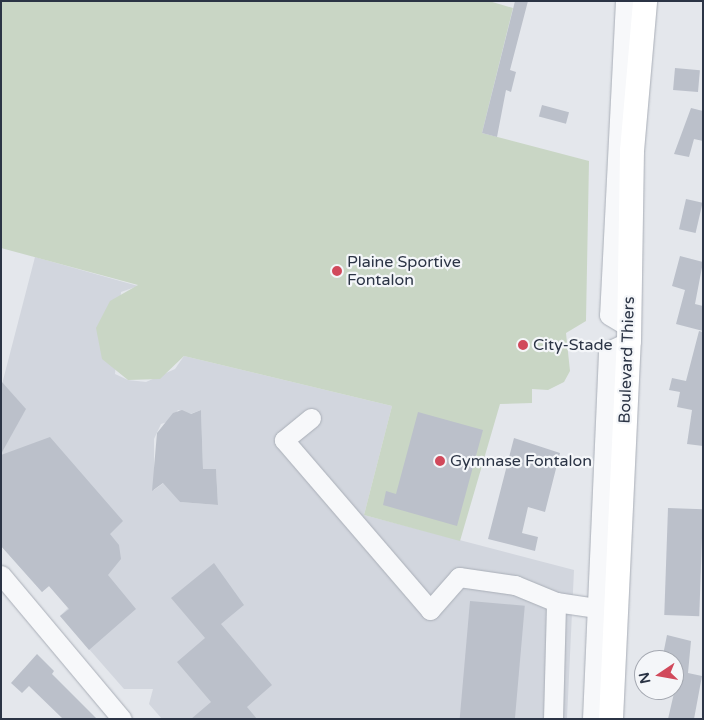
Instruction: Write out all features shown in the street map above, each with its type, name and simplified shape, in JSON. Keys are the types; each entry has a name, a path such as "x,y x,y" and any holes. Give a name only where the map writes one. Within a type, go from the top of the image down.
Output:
{"main road":[{"name":"Boulevard Thiers","path":"611,719 608,610 629,334 632,151 645,1"}],"street":[{"path":"625,1 609,316 629,334"},
{"path":"311,418 284,440 430,610 459,578 515,585 556,602 608,610 592,719"},
{"path":"1,575 122,719"},
{"path":"553,719 556,602"}],"shaded area":[{"path":"35,257 138,286 121,292 115,374 128,380 146,382 175,369 184,356 392,406 364,515 574,570 567,719 162,719 149,704 153,689 124,689 60,616 68,608 49,586 42,592 1,546 1,388","holes":["178,410 190,414 201,410 203,469 216,470 218,505 180,502 165,482 154,490 154,439 161,424 170,421"]}],"green space":[{"name":"Plaine Sportive Fontalon","path":"1,1 489,1 513,8 482,133 589,161 586,321 566,333 570,371 564,382 548,390 532,389 532,403 500,404 460,541 364,515 392,406 184,356 160,379 128,380 102,359 96,328 110,301 138,285 1,248"}],"building":[{"path":"515,1 528,1 510,70 516,72 511,92 506,90 497,137 482,133"},
{"path":"675,68 700,70 698,92 673,90"},
{"path":"542,105 569,112 566,124 539,117"},
{"path":"691,108 703,111 703,141 694,139 689,157 674,154"},
{"path":"686,199 703,203 696,233 679,229"},
{"path":"680,256 703,262 695,304 703,306 703,331 676,324 685,290 672,286"},
{"path":"699,331 703,332 703,446 687,444 692,410 677,407 680,392 669,390 672,378 686,381"},
{"path":"1,381 26,409 1,454"},
{"path":"182,410 191,414 201,410 203,469 216,469 218,505 180,502 163,483 152,491 157,433 173,413"},
{"name":"Gymnase Fontalon","path":"418,412 483,430 457,526 383,505 386,491 396,494"},
{"path":"50,437 123,521 110,534 119,545 121,559 108,575 136,609 89,650 60,616 69,609 49,586 42,592 1,546 1,455"},
{"path":"514,438 560,453 545,512 528,507 522,533 538,537 535,551 488,539"},
{"path":"668,508 703,509 699,616 664,615"},
{"path":"214,563 244,605 221,624 272,685 247,707 257,719 191,719 211,702 177,662 205,638 171,598"},
{"path":"470,601 525,606 515,719 460,719"},
{"path":"667,635 691,641 688,673 702,676 694,719 668,719 672,700 684,700 684,650 664,650"},
{"path":"37,654 54,671 52,674 97,719 63,719 29,686 22,693 11,683"}],"place":[{"name":"Plaine Sportive Fontalon","path":"337,271"},
{"name":"City-Stade","path":"523,345"},
{"name":"Gymnase Fontalon","path":"440,461"}]}
